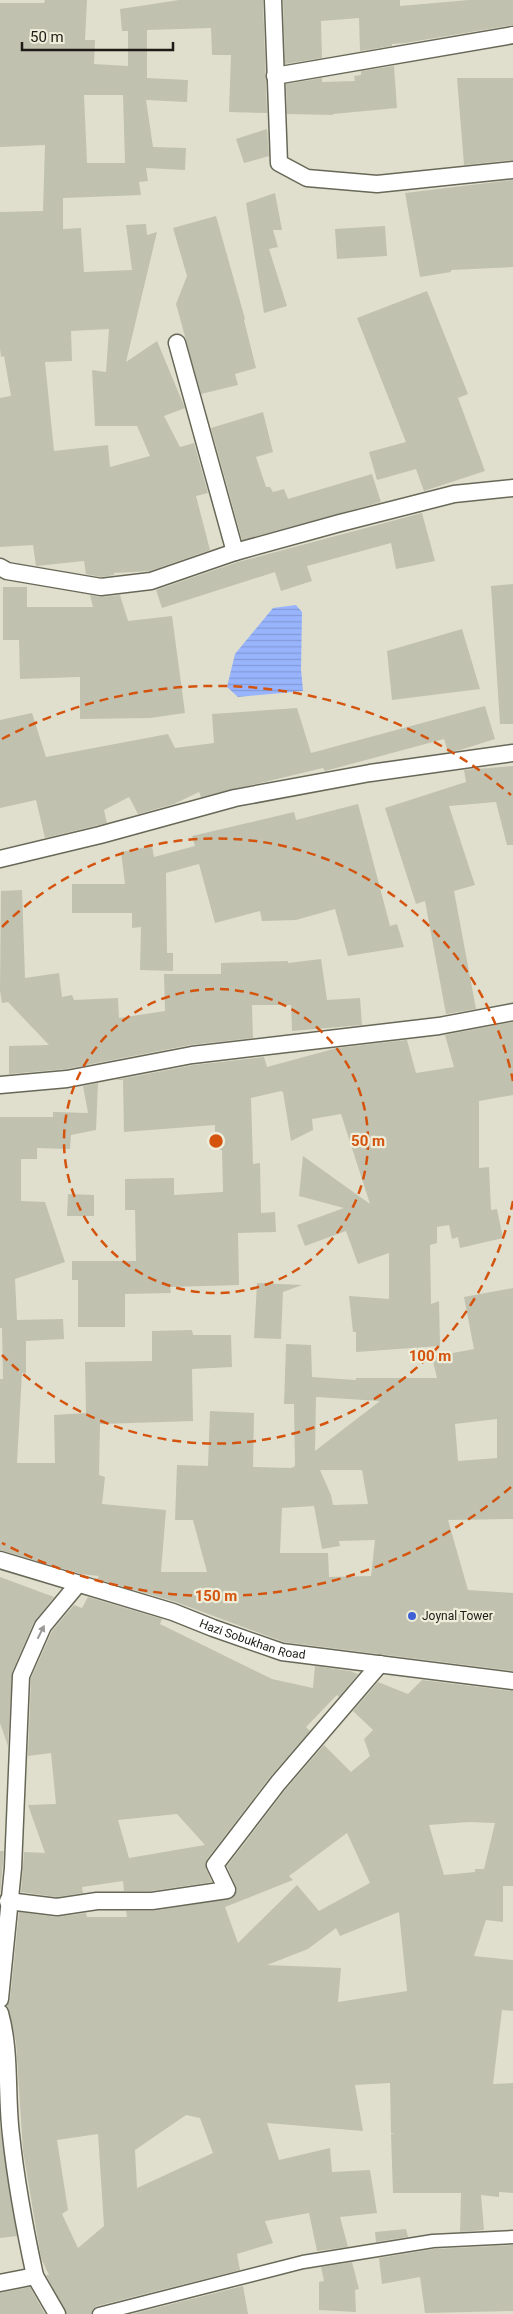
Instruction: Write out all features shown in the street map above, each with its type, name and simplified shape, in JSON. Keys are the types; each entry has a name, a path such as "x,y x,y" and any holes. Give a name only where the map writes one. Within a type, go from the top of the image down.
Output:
{"street":[{"path":"273,0 279,163 307,178 377,184 513,170"},
{"path":"275,76 513,35"},
{"path":"177,343 235,552"},
{"path":"0,567 7,571 101,587 151,581 235,552 454,494 513,488"},
{"path":"0,859 100,835 235,798 370,773 513,753"},
{"path":"0,1085 67,1079 192,1055 439,1026 513,1012"},
{"name":"Hazi Sobukhan Road","path":"0,1560 173,1612 282,1652 513,1681"},
{"path":"0,1999 8,1901 13,1868 21,1676 43,1626 78,1584"},
{"path":"8,1901 57,1907 97,1901 152,1901 227,1890 214,1865 278,1783 380,1664"},
{"path":"0,2013 5,2032 11,2135 26,2238 35,2276 57,2314"},
{"path":"99,2314 303,2262 432,2240 513,2237"},
{"path":"0,2283 35,2276"}],"water":[{"path":"296,605 302,612 301,669 303,691 238,697 227,687 235,654 273,608"}],"building":[{"path":"45,0 87,0 85,40 95,40 94,64 128,66 128,31 122,31 120,9 179,0 263,0 267,113 229,112 231,55 212,55 211,28 147,30 147,78 188,80 187,102 146,100 153,147 186,148 185,170 146,168 148,181 139,182 141,195 63,198 63,229 81,228 84,272 132,270 126,225 146,224 147,235 157,232 126,362 157,341 185,408 164,416 180,447 194,443 208,493 196,496 210,550 150,571 114,573 114,575 101,577 86,574 84,561 36,566 33,545 0,547 0,398 11,396 4,356 1,357 0,348 0,212 43,211 45,145 0,147 0,3 44,3","holes":["84,95 123,95 125,163 87,163","109,329 106,372 92,370 95,426 137,426 150,456 110,467 108,445 54,451 45,362 72,361 71,331"]},
{"path":"283,0 400,0 400,6 469,0 513,0 513,25 392,44 392,46 360,51 359,18 321,21 322,58 285,64"},
{"path":"394,66 397,108 333,115 287,114 286,84 322,78 322,82 355,81 354,76 361,75 361,71"},
{"path":"457,78 513,78 513,160 464,165"},
{"path":"267,129 269,156 244,163 236,139"},
{"path":"513,180 513,267 451,270 451,272 420,277 405,193"},
{"path":"275,193 282,230 273,230 278,247 269,249 287,306 264,313 246,203"},
{"path":"216,216 245,319 256,368 235,374 238,385 201,394 176,304 187,276 173,228"},
{"path":"385,226 387,256 337,259 335,229"},
{"path":"427,291 468,394 458,398 485,471 424,491 416,469 377,480 369,452 406,442 357,318"},
{"path":"263,412 273,452 256,457 266,487 270,487 273,492 284,489 288,499 372,474 381,502 242,540 211,428"},
{"path":"422,513 435,561 396,569 391,543 307,566 312,581 281,591 275,572 162,608 156,590 238,562"},
{"path":"513,584 513,724 500,724 491,586"},
{"path":"3,587 27,587 27,607 93,607 90,595 102,597 120,595 128,621 172,616 185,713 150,718 80,719 80,677 20,679 19,640 3,640"},
{"path":"462,629 480,689 392,700 387,651"},
{"path":"485,706 495,739 460,750 448,752 444,739 325,771 323,768 201,797 199,792 174,804 138,814 129,797 104,810 107,823 45,838 36,800 0,808 0,720 32,713 46,757 168,734 175,748 214,743 212,714 297,708 311,753"},
{"path":"513,766 513,845 507,845 496,802 449,806 475,885 454,891 476,1009 446,1014 425,901 416,904 385,808 466,782 464,770"},
{"path":"358,804 390,926 397,924 404,947 348,956 335,909 296,920 262,921 260,911 215,923 199,864 166,873 167,953 173,953 173,971 140,970 141,927 132,928 132,913 72,913 72,884 125,884 121,852 152,846 154,857 195,846 192,836 294,812 296,820"},
{"path":"22,890 25,978 59,973 62,997 72,995 74,1000 118,998 119,1018 165,1011 164,974 221,974 221,963 288,961 288,963 321,959 327,1000 360,998 362,1025 292,1031 291,1005 252,1005 253,1038 190,1045 66,1069 9,1074 9,1046 49,1045 8,1002 2,1003 0,991 1,891"},
{"path":"513,1022 513,1095 479,1101 479,1168 489,1167 491,1210 497,1209 503,1238 460,1248 458,1237 452,1239 449,1225 437,1227 437,1243 430,1245 431,1304 439,1301 440,1346 356,1352 356,1332 353,1332 349,1296 389,1299 389,1253 358,1264 346,1231 305,1246 297,1225 344,1208 299,1196 303,1156 370,1204 341,1114 312,1119 313,1130 291,1141 283,1092 281,1091 251,1098 253,1164 260,1163 261,1213 275,1212 276,1232 238,1233 239,1285 170,1287 171,1293 125,1294 125,1327 78,1327 78,1280 72,1280 72,1261 136,1261 135,1210 125,1210 125,1179 174,1178 174,1195 223,1192 222,1150 215,1150 215,1125 124,1132 123,1080 115,1080 194,1065 264,1057 267,1067 337,1048 407,1040 416,1073 454,1067 445,1035"},
{"path":"98,1083 96,1130 71,1135 70,1149 37,1148 37,1159 21,1159 21,1201 45,1202 65,1262 15,1279 17,1320 63,1319 64,1339 26,1341 26,1373 22,1373 17,1463 55,1463 54,1415 86,1413 85,1362 152,1361 152,1331 192,1330 193,1335 231,1335 232,1367 192,1369 193,1421 100,1424 99,1475 105,1477 102,1504 166,1510 161,1572 207,1572 193,1520 175,1520 177,1465 208,1466 210,1411 254,1413 253,1467 291,1468 295,1466 294,1404 284,1404 286,1344 311,1345 312,1377 356,1380 356,1378 437,1378 432,1357 474,1349 464,1297 513,1288 513,1519 448,1520 468,1590 513,1593 513,1671 284,1642 176,1602 97,1579 99,1576 81,1574 0,1550 0,1379 3,1379 2,1328 0,1328 0,1117 53,1117 53,1112 88,1113 83,1086","holes":["316,1397 380,1401 315,1451","497,1419 497,1458 458,1461 455,1424","320,1470 362,1470 368,1504 333,1505 331,1495","314,1506 322,1549 340,1546 339,1541 375,1540 371,1576 329,1577 328,1553 280,1553 282,1508"]},
{"path":"68,1194 94,1195 94,1216 67,1216"},
{"path":"257,1283 302,1285 283,1292 281,1339 254,1338"},
{"path":"0,1577 54,1597 34,1622 12,1672 8,1746 0,1723"},
{"path":"88,1597 162,1619 160,1624 272,1679 313,1688 315,1666 358,1674 339,1697 337,1695 306,1727 310,1731 270,1777 207,1859 206,1869 212,1882 151,1891 124,1891 123,1881 82,1887 83,1893 57,1897 21,1892 24,1852 45,1853 28,1805 56,1804 51,1753 28,1756 31,1678 52,1631 74,1605 82,1608","holes":["177,1814 205,1845 129,1858 118,1820"]},
{"path":"422,1680 513,1691 513,1886 503,1886 503,1922 486,1920 474,1956 513,1960 513,2011 502,2010 493,2084 513,2083 513,2193 499,2192 499,2197 481,2195 484,2230 460,2232 461,2193 393,2193 391,2134 395,2133 391,2133 390,2083 355,2085 363,2131 267,2123 279,2160 330,2148 332,2172 370,2170 377,2213 340,2217 348,2247 317,2251 309,2213 265,2221 273,2243 237,2254 240,2270 97,2306 91,2314 67,2314 46,2275 49,2275 41,2258 23,2151 16,2042 7,2006 10,2000 19,1912 56,1917 86,1913 87,1917 127,1917 126,1911 153,1911 232,1898 237,1890 227,1866 286,1789 324,1745 351,1772 370,1756 364,1739 373,1730 353,1711 378,1682 408,1694","holes":["469,1822 495,1823 484,1869 475,1869 475,1872 444,1875 429,1825","347,1833 370,1883 319,1911 297,1885 238,1943 225,1907 293,1880 289,1876","399,1912 407,1991 338,2002 341,1968 267,1965 308,1949 336,1928 340,1936","186,2115 200,2118 213,2153 137,2188 135,2150","98,2134 104,2226 78,2248 62,2214 68,2210 57,2140"]},
{"path":"0,1851 4,1851 0,1895"},
{"path":"0,2125 17,2236 0,2238"},
{"path":"406,2229 408,2237 376,2242 375,2232"},
{"path":"513,2245 513,2311 425,2313 420,2277 382,2284 379,2258 434,2249"},
{"path":"352,2262 359,2289 355,2290 356,2312 319,2310 319,2282 324,2281 321,2267"},
{"path":"243,2286 248,2314 132,2314"},
{"path":"30,2287 45,2314 0,2314 0,2293"}],"place":[{"name":"Joynal Tower","path":"412,1616"}]}
